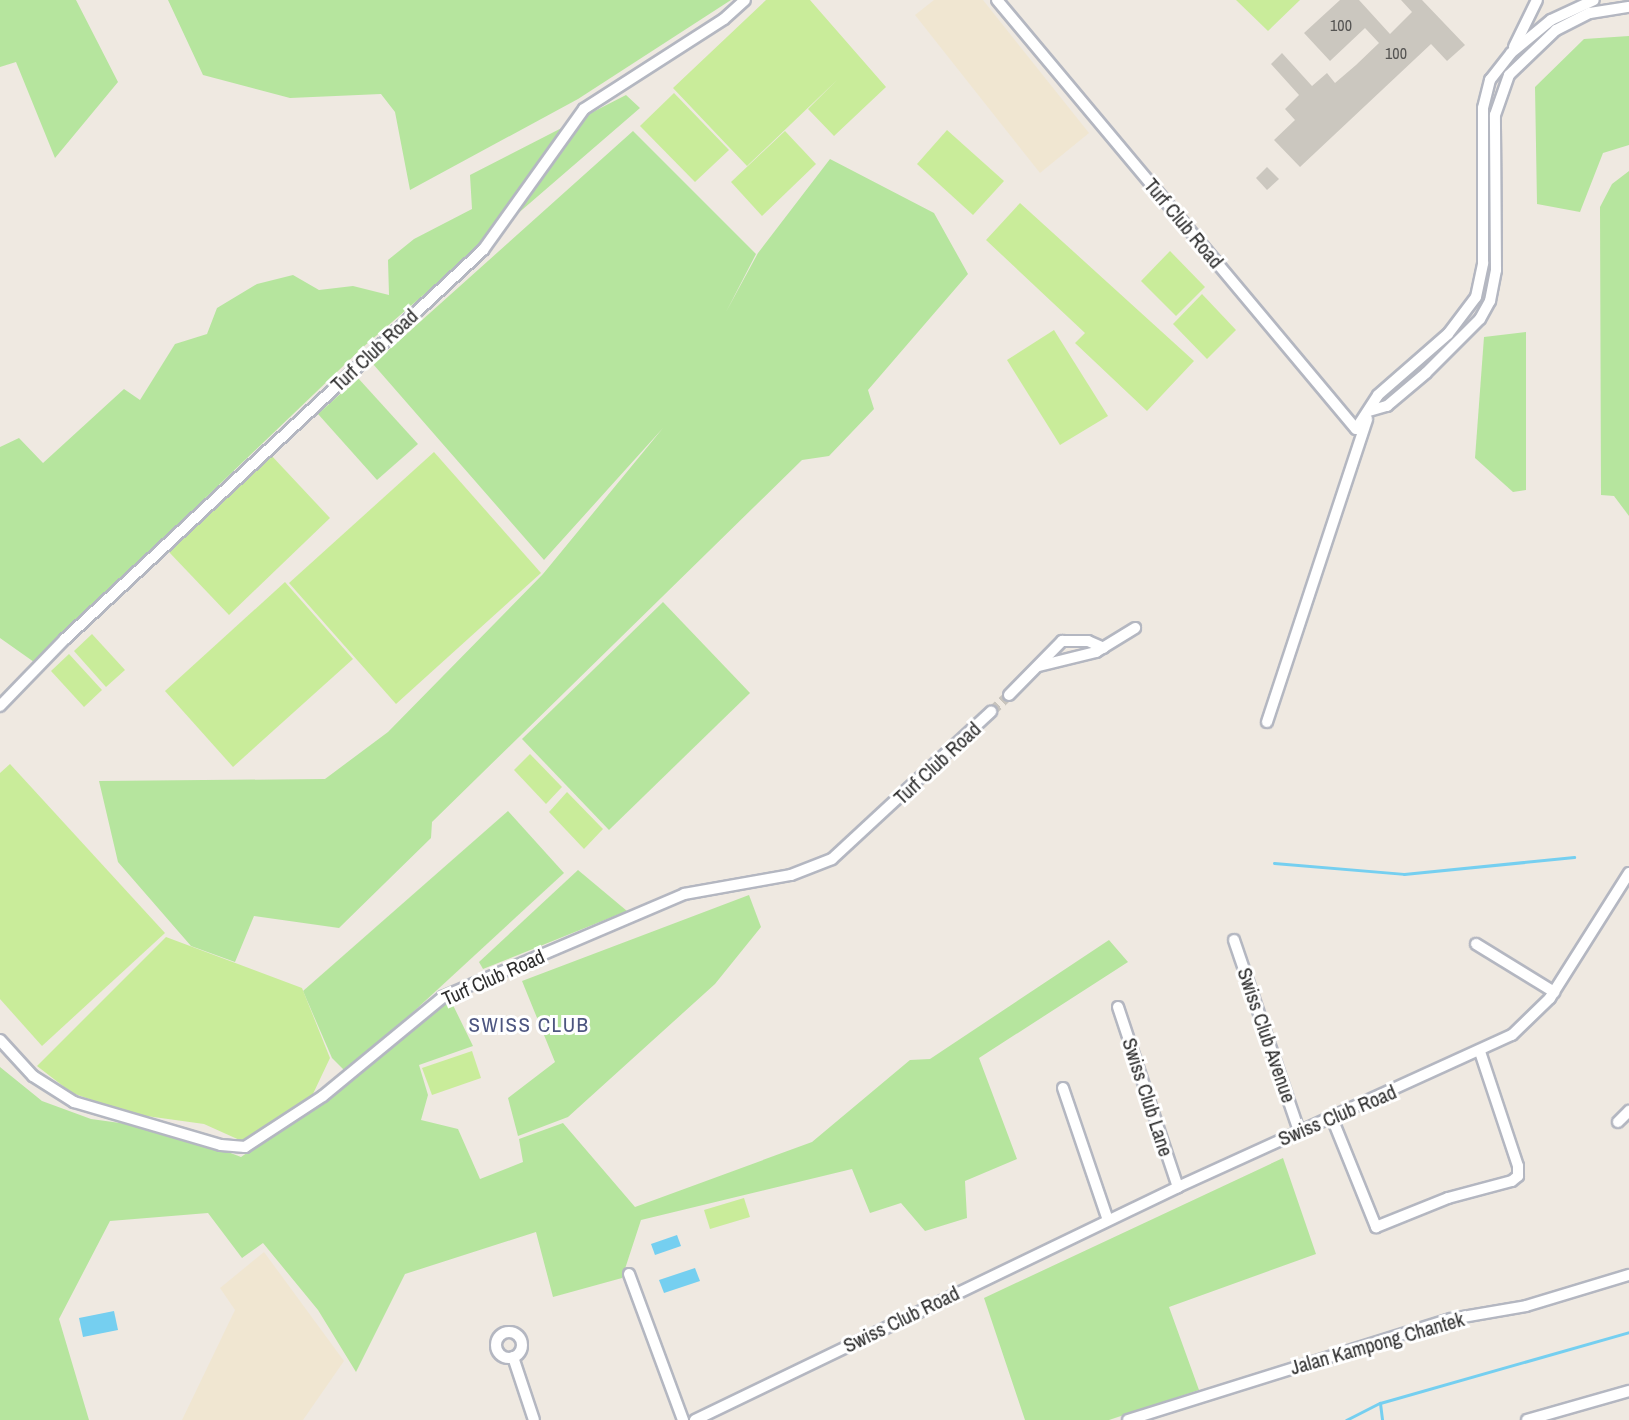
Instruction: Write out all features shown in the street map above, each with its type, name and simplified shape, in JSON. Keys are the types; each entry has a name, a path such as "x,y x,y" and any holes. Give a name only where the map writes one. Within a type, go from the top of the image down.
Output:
{"street":[{"name":"Turf Club Road","path":"0,706 58,645 483,250 584,109 724,19 745,0"},
{"name":"Turf Club Road","path":"997,0 1356,429 1369,411 1406,371 1464,317 1476,297 1485,219 1483,108 1490,80 1511,53 1543,34 1590,14 1629,7"},
{"path":"1537,0 1543,34"},
{"path":"1511,53 1537,0"},
{"name":"Turf Club Road","path":"1369,411 1387,406 1415,382 1471,329 1490,300 1496,270 1498,100 1509,75 1543,34 1573,7 1594,0"},
{"path":"1406,371 1415,382"},
{"name":"Turf Club Road","path":"1268,722 1369,411"},
{"path":"1036,667 1104,648 1135,628"},
{"path":"1009,695 1058,647 1062,640 1074,640 1104,648"},
{"path":"1058,647 1077,657"},
{"name":"Turf Club Road","path":"0,1040 33,1076 74,1102 237,1149 289,1121 414,1018 464,988 684,894 798,873 832,859 991,712"},
{"name":"Swiss Club Road","path":"695,1420 1178,1187 1480,1052 1512,1035 1554,992 1629,873"},
{"name":"Swiss Club Avenue","path":"1234,940 1299,1131"},
{"path":"1476,944 1554,992"},
{"name":"Swiss Club Lane","path":"1118,1007 1178,1187"},
{"path":"1332,1118 1376,1227 1448,1198 1512,1181 1518,1176 1518,1166 1480,1052"},
{"path":"1063,1088 1108,1220"},
{"path":"1618,1122 1629,1111"},
{"path":"629,1274 683,1420"},
{"name":"Jalan Kampong Chantek","path":"1128,1420 1451,1319 1526,1306 1629,1275"},
{"path":"513,1357 534,1420"},
{"path":"1527,1420 1629,1391"}],"shaded area":[{"path":"934,0 983,0 1089,133 1040,173 915,15"},
{"path":"264,1252 344,1361 303,1420 182,1420 235,1310 220,1288"}],"green space":[{"path":"0,0 76,0 118,82 55,158 16,62 0,67"},
{"path":"168,0 731,0 578,99 410,190 395,112 381,94 290,98 203,75"},
{"path":"766,0 810,0 886,87 834,136 808,109 837,80 747,166 673,88"},
{"path":"1236,0 1300,0 1268,31"},
{"path":"1629,36 1629,145 1603,153 1580,212 1537,204 1535,87 1584,39"},
{"path":"674,93 729,150 695,182 640,126"},
{"path":"626,95 640,108 362,348 34,662 0,638 0,447 19,438 43,463 124,389 140,400 175,344 207,334 217,308 257,284 293,275 319,290 353,286 389,295 388,260 414,239 472,209 470,175"},
{"path":"947,130 1004,181 973,215 917,164"},
{"path":"633,131 756,254 726,312 758,253 830,159 934,213 968,274 868,390 874,409 829,456 802,460 432,822 431,838 339,928 254,916 235,962 191,946 118,862 99,781 325,779 388,732 543,574 663,428 544,560 373,364"},
{"path":"785,131 816,164 762,216 731,182"},
{"path":"1629,171 1629,516 1614,496 1601,495 1600,207 1612,184"},
{"path":"1020,203 1194,361 1147,411 1075,343 1085,333 986,240"},
{"path":"1170,251 1205,287 1176,316 1141,281"},
{"path":"1202,294 1236,330 1207,359 1173,324"},
{"path":"1054,330 1108,416 1060,445 1007,360"},
{"path":"1526,332 1526,490 1513,492 1475,458 1484,337"},
{"path":"358,378 418,444 377,480 318,414"},
{"path":"434,452 541,573 396,704 289,583"},
{"path":"270,454 330,518 229,615 168,551"},
{"path":"285,582 353,659 233,767 165,691"},
{"path":"663,602 750,693 609,830 522,739"},
{"path":"92,634 125,670 106,687 74,651"},
{"path":"69,654 102,690 84,707 51,671"},
{"path":"530,754 562,787 546,804 514,770"},
{"path":"10,764 165,933 42,1046 0,999 0,773"},
{"path":"567,792 603,829 584,849 549,812"},
{"path":"508,811 564,873 347,1073 332,1058 303,991"},
{"path":"578,870 627,911 483,969 479,962"},
{"path":"749,895 761,927 715,984 568,1117 518,1136 508,1098 555,1062 522,981"},
{"path":"166,937 302,988 330,1058 312,1096 244,1142 204,1124 132,1114 72,1093 37,1066"},
{"path":"1109,940 1128,962 979,1058 1017,1159 965,1181 967,1218 925,1231 901,1203 870,1213 852,1169 641,1220 622,1278 553,1297 536,1232 405,1274 356,1372 318,1310 263,1243 242,1258 208,1213 110,1221 59,1319 89,1420 0,1420 0,1067 42,1101 91,1119 171,1130 241,1157 310,1110 416,1021 450,999 473,1046 419,1065 428,1095 421,1120 458,1129 480,1179 523,1162 519,1139 563,1123 635,1207 812,1142 910,1060 930,1059"},
{"path":"472,1051 481,1078 432,1095 422,1068"},
{"path":"1283,1158 1316,1254 1169,1307 1199,1390 1109,1420 1025,1420 984,1298"},
{"path":"744,1198 750,1217 710,1229 704,1210"}],"water":[{"path":"677,1235 681,1246 655,1255 651,1244"},
{"path":"695,1268 700,1281 664,1293 659,1280"},
{"path":"114,1311 118,1330 83,1337 79,1318"}],"building":[{"path":"1340,0 1359,0 1390,34 1412,12 1401,0 1422,0 1465,45 1447,61 1431,44 1300,167 1274,140 1295,120 1285,109 1299,95 1271,64 1282,53 1312,86 1327,73 1335,83 1356,65 1379,43 1365,28 1330,61 1304,33"},
{"path":"1267,167 1279,179 1267,190 1256,178"}],"waterway":[{"path":"1274,863 1404,874 1574,857"},
{"path":"1346,1420 1380,1403 1629,1332"},
{"path":"1380,1403 1382,1420"}],"tunnel":[{"path":"991,712 1009,695"}],"district":[{"name":"SWISS CLUB","path":"529,1025"}]}
